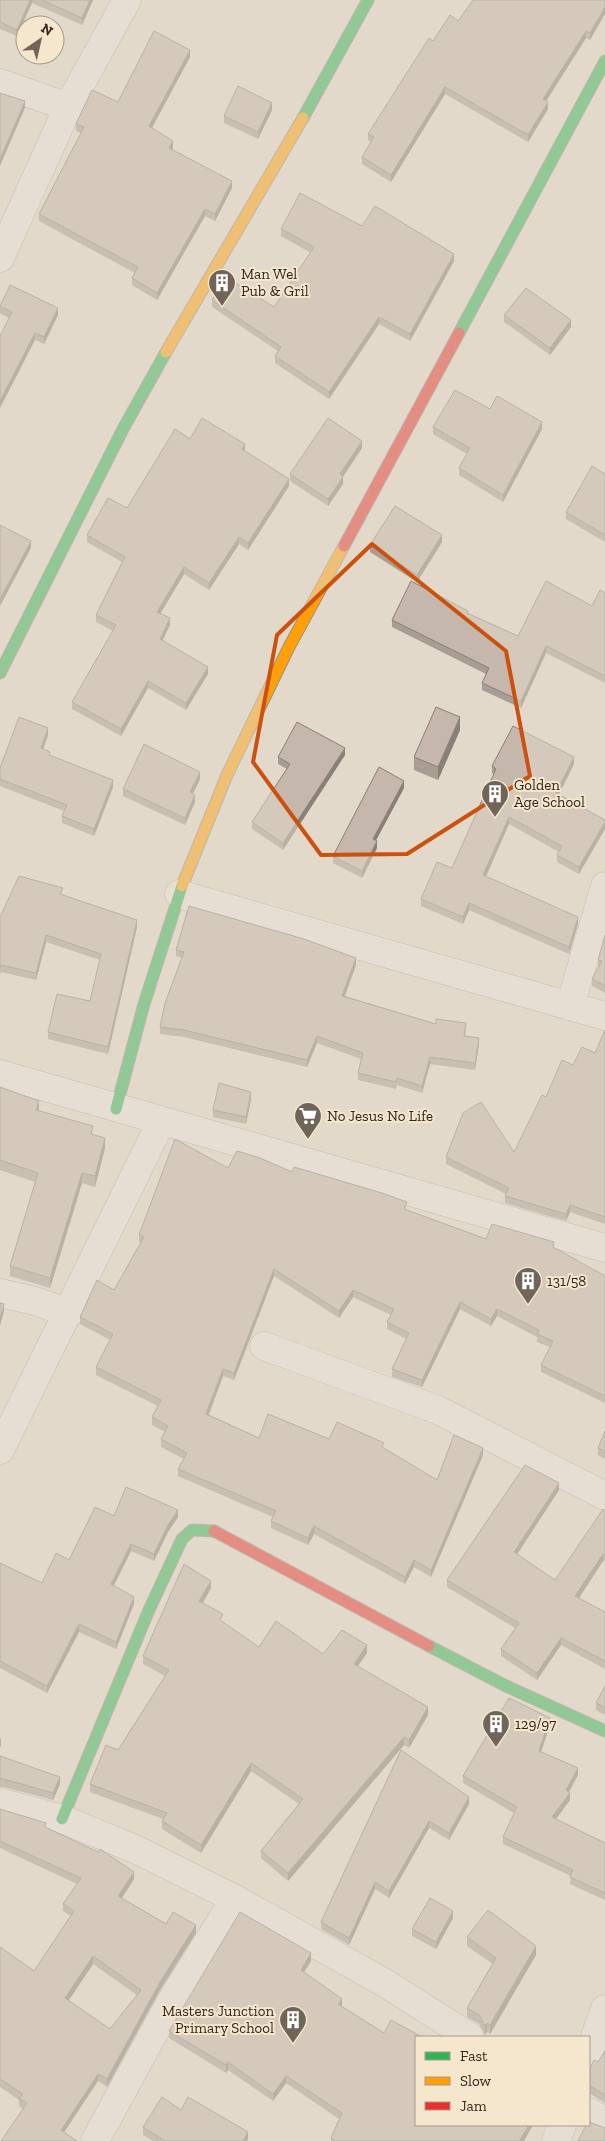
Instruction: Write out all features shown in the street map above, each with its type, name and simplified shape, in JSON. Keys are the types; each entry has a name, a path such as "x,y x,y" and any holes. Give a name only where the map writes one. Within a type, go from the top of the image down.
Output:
{"street":[{"path":"0,258 68,107 127,0"},
{"path":"0,673 123,429 206,281 326,79 368,0"},
{"path":"116,1109 144,1004 179,894 227,775 289,647 605,60"},
{"path":"0,83 68,107"},
{"path":"570,1006 605,886"},
{"path":"179,894 605,1016"},
{"path":"0,1074 161,1122 325,1166 605,1248"},
{"path":"0,1450 69,1313 161,1122"},
{"path":"0,1293 35,1301 69,1313"},
{"path":"271,1349 264,1346 438,1410 605,1496"},
{"path":"62,1819 149,1610 182,1539 192,1530 216,1530 446,1654 570,1716 605,1731"},
{"path":"0,1802 62,1819 135,1849 235,1899 386,1983 468,2036"},
{"path":"95,2141 173,1998 235,1899"},
{"path":"590,2050 605,2009"},
{"path":"590,2113 605,2121"},
{"path":"556,2141 562,2126"}],"highlighted area":[{"path":"372,544 506,651 530,776 407,854 321,855 253,762 277,635"}],"building":[{"path":"0,0 30,0 24,15 15,15 15,29 0,22"},
{"path":"42,0 90,0 82,18"},
{"path":"473,0 605,0 605,7 590,33 586,31 543,99 548,102 528,135 445,87 391,175 362,157 374,137 368,134 429,38 433,41 450,15 458,21"},
{"path":"154,31 190,50 149,126 173,141 169,148 232,181 215,214 205,209 157,293 132,278 138,267 39,214 84,127 76,124 92,90 118,102"},
{"path":"238,86 272,103 258,132 224,116"},
{"path":"0,93 25,101 0,159"},
{"path":"300,193 362,226 375,206 454,254 410,334 379,317 329,392 275,356 281,347 212,300 226,277 274,307 314,247 281,229"},
{"path":"10,285 58,308 44,337 35,333 0,401 0,336 12,312 0,306"},
{"path":"526,288 571,320 550,348 504,315"},
{"path":"455,390 490,409 497,396 542,422 503,495 459,468 470,448 433,427"},
{"path":"202,418 245,444 242,449 289,479 248,543 239,537 209,583 184,567 157,612 170,618 160,639 208,667 186,703 148,681 121,729 72,702 116,625 96,615 125,557 87,535 108,498 127,508 175,429 190,439"},
{"path":"328,418 362,441 340,474 343,477 328,499 290,474"},
{"path":"592,466 605,474 605,535 566,512"},
{"path":"395,506 442,535 417,575 370,545"},
{"path":"0,525 31,541 0,599"},
{"path":"411,581 468,611 467,613 518,636 546,581 592,606 600,590 605,593 605,676 546,646 521,701 482,683 489,668 392,620"},
{"path":"436,707 460,717 438,767 414,757"},
{"path":"19,717 48,728 41,748 50,752 49,755 113,780 94,829 62,816 67,805 0,779 0,768"},
{"path":"297,722 345,748 283,843 252,822 290,764 278,757"},
{"path":"513,726 574,757 556,793 605,820 579,867 557,855 562,846 509,817 483,875 578,917 569,947 469,903 463,917 421,899 437,862 452,868 496,769 492,766"},
{"path":"144,744 200,772 190,792 195,795 185,818 123,789"},
{"path":"379,767 404,781 373,839 377,841 362,871 333,856"},
{"path":"19,876 63,888 60,894 137,920 108,1047 48,1032 57,994 90,1001 101,954 46,935 36,973 1,965 0,968 0,917"},
{"path":"189,906 304,939 356,958 342,996 436,1024 436,1019 466,1023 464,1036 479,1038 475,1063 430,1057 422,1086 397,1078 396,1082 358,1073 363,1053 317,1036 307,1060 184,1030 160,1027 165,1003 184,952 176,950"},
{"path":"605,935 605,986 592,979 602,961 598,960"},
{"path":"605,1030 605,1217 570,1205 566,1214 505,1196 509,1188 446,1157 463,1113 481,1102 514,1152 542,1095 546,1097 562,1060 573,1065 582,1047 595,1053"},
{"path":"219,1083 251,1092 246,1117 213,1110"},
{"path":"0,1087 39,1101 36,1110 93,1126 91,1134 105,1138 95,1176 82,1173 50,1278 10,1266 38,1173 0,1160"},
{"path":"175,1139 228,1168 237,1151 260,1158 292,1172 294,1167 382,1193 407,1202 404,1209 486,1239 492,1224 554,1242 553,1247 605,1276 605,1396 541,1365 553,1341 537,1334 539,1330 497,1309 491,1319 460,1302 422,1380 392,1369 409,1333 387,1322 394,1309 353,1290 339,1311 274,1269 234,1373 223,1369 206,1414 259,1438 268,1414 329,1439 337,1422 384,1443 382,1447 437,1480 454,1435 483,1448 431,1570 414,1560 405,1577 314,1526 308,1538 271,1521 276,1511 178,1469 187,1453 161,1439 168,1426 152,1417 161,1400 96,1367 113,1334 80,1317 97,1280 114,1290 144,1237 139,1235"},
{"path":"0,1303 4,1304 0,1319"},
{"path":"605,1431 605,1451 598,1448"},
{"path":"525,1465 559,1483 514,1552 555,1580 603,1509 605,1511 605,1555 603,1554 575,1596 605,1612 605,1661 561,1638 537,1673 501,1649 519,1623 447,1580"},
{"path":"126,1487 178,1510 168,1525 154,1554 131,1544 111,1584 134,1597 116,1642 79,1624 47,1686 0,1661 0,1563 42,1583 56,1553 69,1560 95,1507 114,1516"},
{"path":"184,1564 211,1581 199,1601 223,1614 220,1620 259,1647 276,1621 323,1654 342,1630 367,1645 354,1664 428,1707 409,1740 404,1737 288,1873 261,1851 303,1799 251,1763 201,1845 162,1821 167,1813 90,1784 106,1745 118,1750 169,1670 143,1656"},
{"path":"605,1686 605,1707 596,1703"},
{"path":"509,1698 550,1718 539,1751 578,1768 566,1790 570,1793 552,1817 605,1843 605,1893 570,1877 573,1870 503,1837 517,1807 463,1776"},
{"path":"401,1750 469,1797 449,1833 429,1821 389,1891 375,1882 349,1938 321,1922"},
{"path":"0,1756 60,1777 53,1793 0,1779"},
{"path":"0,1809 46,1823 45,1827 98,1852 100,1849 134,1872 118,1896 166,1924 173,1912 196,1925 160,1982 107,2079 98,2074 61,2130 77,2141 1,2141 27,2103 19,2099 23,2094 0,2079 0,1947 34,1971 74,1911 63,1904 81,1878 0,1841","holes":["93,1956 141,1990 110,2029 65,1998"]},
{"path":"430,1898 453,1911 436,1942 412,1929"},
{"path":"488,1910 536,1946 490,2025 487,2023 485,2026 479,2015 467,2008 496,1958 467,1937"},
{"path":"240,1912 311,1953 301,1970 342,1999 338,2004 384,2033 391,2020 420,2036 415,2036 415,2126 528,2126 519,2141 335,2141 331,2138 342,2113 286,2076 273,2094 228,2062 226,2065 169,2031"},
{"path":"605,2051 605,2095 590,2086 590,2068 594,2060 598,2062"},
{"path":"162,2097 181,2110 188,2097 248,2132 243,2141 165,2141 143,2127"},
{"path":"590,2122 605,2128 605,2141 578,2141 586,2126 590,2126"}],"traffic: fast":[{"path":"303,118 368,0"},
{"path":"459,333 605,61"},
{"path":"0,673 123,429 166,352"},
{"path":"116,1109 144,1004 182,886"},
{"path":"62,1819 149,1610 182,1539 192,1530 214,1531"},
{"path":"429,1646 506,1686 605,1731"}],"traffic: slow":[{"path":"166,352 303,118"},
{"path":"182,886 227,775 289,647 344,546"}],"traffic: jam":[{"path":"344,546 459,333"},
{"path":"214,1531 429,1646"}],"place":[{"name":"Man Wel Pub & Gril","path":"222,307"},
{"name":"Golden Age School","path":"495,818"},
{"name":"No Jesus No Life","path":"308,1140"},
{"name":"131/58","path":"528,1305"},
{"name":"129/97","path":"496,1748"},
{"name":"Masters Junction Primary School","path":"293,2044"}]}
